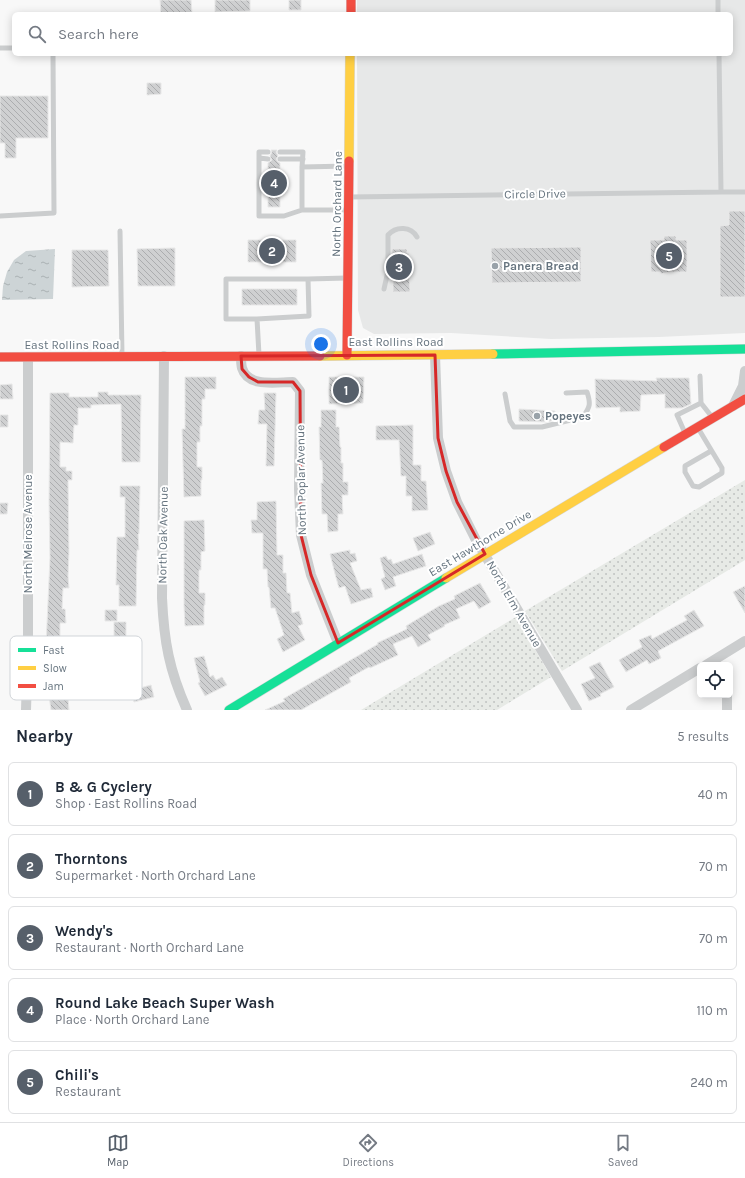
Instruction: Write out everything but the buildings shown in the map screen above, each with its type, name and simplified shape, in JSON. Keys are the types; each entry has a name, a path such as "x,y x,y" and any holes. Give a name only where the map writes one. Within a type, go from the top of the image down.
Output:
{"street":[{"path":"351,0 351,12"},
{"name":"North Orchard Lane","path":"346,355 350,56"},
{"name":"East Rollins Road","path":"0,357 346,355 745,349"},
{"name":"North Elm Avenue","path":"435,354 438,438 446,471 457,502 485,554 577,710"},
{"name":"North Oak Avenue","path":"164,356 163,631 176,688 187,710"},
{"name":"North Poplar Avenue","path":"241,356 242,369 249,377 258,382 293,382 300,391 299,489 302,535 311,575 338,644"},
{"name":"North Melrose Avenue","path":"28,357 28,636"},
{"path":"733,406 743,386 745,371"},
{"name":"East Hawthorne Drive","path":"229,710 485,554 745,399"},
{"path":"721,661 745,641"},
{"path":"631,710 697,670"},
{"path":"727,698 727,710"},
{"name":"North Melrose Avenue","path":"26,700 26,710"}],"lane":[{"path":"718,0 718,12"},
{"path":"0,48 12,48"},
{"path":"0,216 54,214 53,56"},
{"path":"719,56 721,192"},
{"path":"268,152 260,152 259,158 259,216 284,216 302,210 348,210"},
{"path":"280,152 303,152 302,210"},
{"path":"259,158 268,159"},
{"path":"280,159 303,159"},
{"path":"302,167 349,166"},
{"name":"Circle Drive","path":"349,197 745,192"},
{"path":"384,289 388,271 388,235 398,228 402,228 414,232 417,237"},
{"path":"120,231 122,356"},
{"path":"308,279 309,316 226,319 226,279 348,278"},
{"path":"257,319 259,355"},
{"path":"700,376 701,403 713,418"},
{"path":"505,394 510,421 514,426 542,427 584,417 589,408 590,400 586,392 566,393"},
{"path":"685,434 677,414 701,403"},
{"path":"697,427 722,468 722,473 699,486 693,486 685,472 686,466 711,450"}],"highlighted area":[{"path":"435,355 438,438 446,471 457,502 485,554 338,643 311,575 301,535 300,391 293,382 258,382 249,377 242,369 241,356"}],"shaded area":[{"path":"357,0 745,0 745,333 659,337 551,339 451,333 374,334 363,328 358,310 357,56 733,56 733,12 357,12"},
{"path":"745,480 745,560 562,671 525,611"},
{"path":"516,617 551,677 497,710 361,710"}],"water":[{"path":"55,249 53,299 2,300 3,286 7,272 14,260 26,251"}],"traffic: fast":[{"path":"493,354 745,349"},
{"path":"229,710 446,578"}],"traffic: slow":[{"path":"349,161 350,56"},
{"path":"320,356 493,354"},
{"path":"446,578 664,447"}],"traffic: jam":[{"path":"351,0 351,12"},
{"path":"347,355 349,161"},
{"path":"0,357 320,356"},
{"path":"664,447 745,399"}],"place":[{"name":"Round Lake Beach Super Wash","path":"274,183"},
{"name":"Thorntons","path":"272,251"},
{"name":"Chili's","path":"669,256"},
{"name":"Panera Bread","path":"495,266"},
{"name":"Wendy's","path":"399,267"},
{"name":"B & G Cyclery","path":"346,390"},
{"name":"Popeyes","path":"537,416"}]}
